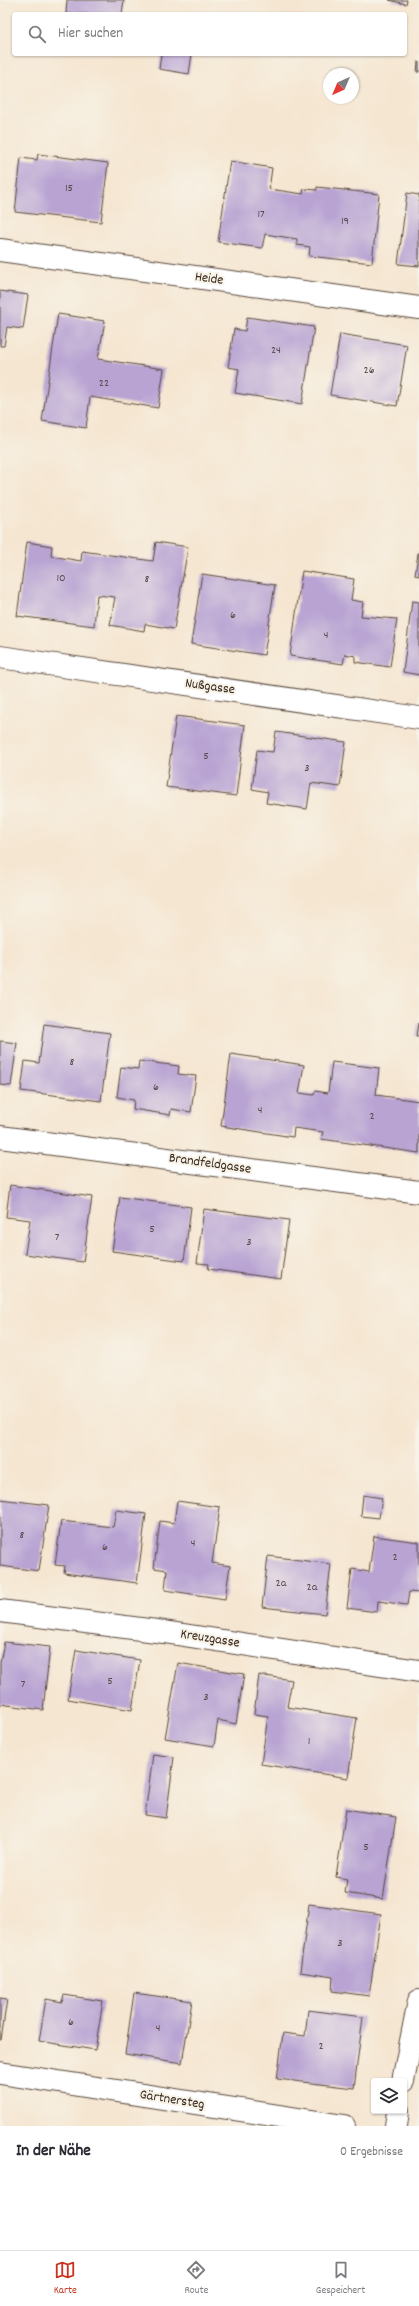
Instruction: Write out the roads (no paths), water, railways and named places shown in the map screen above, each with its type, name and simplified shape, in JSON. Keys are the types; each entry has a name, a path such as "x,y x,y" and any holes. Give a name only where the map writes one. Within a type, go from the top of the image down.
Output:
{"street":[{"name":"Heide","path":"0,250 419,308"},
{"name":"Nußgasse","path":"0,657 419,718"},
{"name":"Brandfeldgasse","path":"0,1138 419,1192"},
{"name":"Kreuzgasse","path":"0,1610 164,1632 419,1671"},
{"path":"404,2078 419,2001"},
{"name":"Gärtnersteg","path":"0,2073 344,2126"},
{"path":"396,2126 398,2114"}]}
